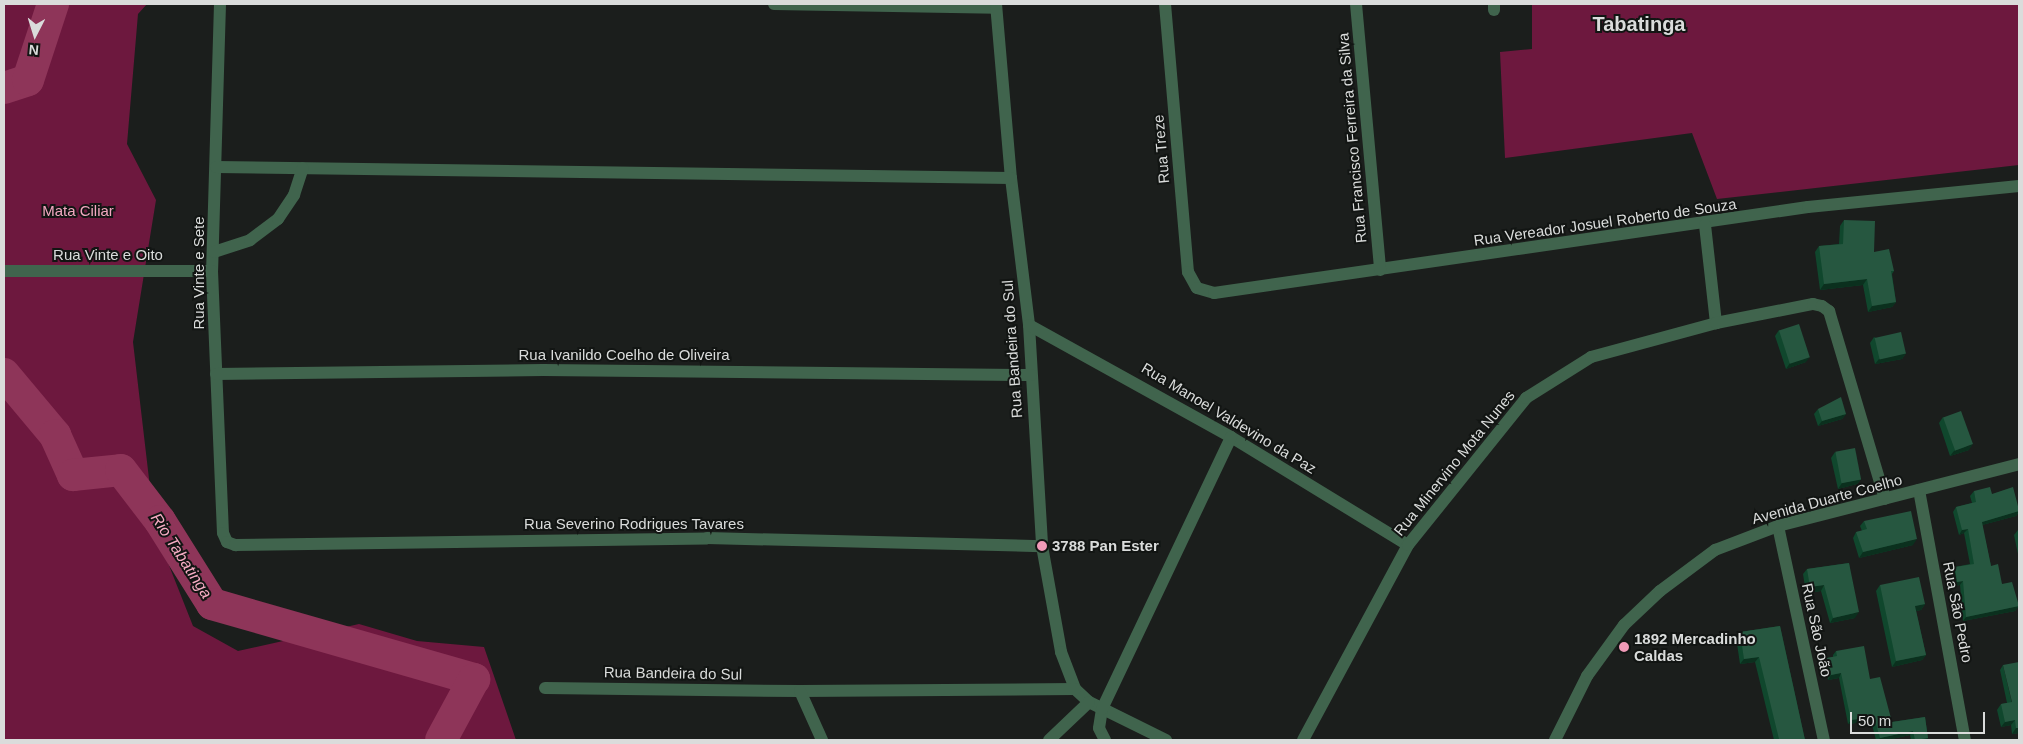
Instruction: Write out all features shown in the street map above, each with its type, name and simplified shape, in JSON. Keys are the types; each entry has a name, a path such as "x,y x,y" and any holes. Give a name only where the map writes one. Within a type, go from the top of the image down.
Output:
{"street":[{"name":"Rua Vinte e Sete","path":"220,4 212,271 223,533 227,542"},
{"path":"774,4 996,6"},
{"name":"Rua Treze","path":"1165,4 1188,272 1197,288"},
{"name":"Rua Francisco Ferreira da Silva","path":"1356,4 1380,270"},
{"name":"Rua Bandeira do Sul","path":"996,6 1011,178 1029,325 1042,546 1061,652 1075,689 1090,702 1166,740"},
{"path":"216,167 1011,178"},
{"path":"214,252 250,240 278,219 294,195 303,168"},
{"name":"Rua Vereador Josuel Roberto de Souza","path":"1197,288 1214,293 1705,225 1808,207 2019,186"},
{"path":"1705,225 1716,323"},
{"name":"Rua Vinte e Oito","path":"4,271 212,271"},
{"name":"Rua Minervino Mota Nunes","path":"1303,740 1408,545 1526,398 1591,357 1716,323 1813,304 1829,311 1885,499"},
{"name":"Rua Manoel Valdevino da Paz","path":"1029,325 1232,437 1408,545"},
{"name":"Rua Ivanildo Coelho de Oliveira","path":"216,374 553,370 1031,375"},
{"path":"1105,740 1100,728 1102,709 1232,437"},
{"name":"Avenida Duarte Coelho","path":"1555,740 1587,676 1624,625 1660,591 1715,550 1778,526 2019,464"},
{"name":"Rua São Pedro","path":"1919,490 1966,740"},
{"name":"Rua São João","path":"1778,526 1824,740"},
{"name":"Rua Severino Rodrigues Tavares","path":"227,542 235,545 707,538 1042,546"},
{"name":"Rua Bandeira do Sul","path":"545,688 800,691 1075,689"},
{"path":"800,691 822,740"},
{"path":"1049,740 1090,702"}],"green space":[{"name":"Mata Ciliar","path":"4,4 147,4 138,14 127,144 156,200 133,342 155,530 193,626 238,651 359,624 417,641 484,647 516,740 4,740"},
{"path":"1532,4 2019,4 2019,165 1717,199 1692,133 1505,158 1500,52 1532,49"}],"building":[{"path":"1844,220 1875,221 1874,252 1889,249 1894,271 1891,271 1896,302 1872,306 1867,279 1824,284 1819,246 1843,244"},
{"path":"1799,324 1810,357 1790,364 1779,330"},
{"path":"1901,332 1906,353 1880,360 1875,338"},
{"path":"1841,397 1846,414 1822,421 1818,409"},
{"path":"1961,411 1973,444 1955,450 1943,417"},
{"path":"1855,448 1861,479 1841,483 1835,452"},
{"path":"1990,487 1992,494 2013,487 2019,510 1982,522 1991,566 1998,564 2002,584 2012,582 2019,606 1966,617 1963,581 1957,582 1955,567 1974,564 1968,529 1962,530 1956,507 1976,502 1974,491"},
{"path":"1911,511 1917,539 1863,552 1856,532 1867,529 1864,521"},
{"path":"1849,563 1859,612 1833,618 1824,585 1810,587 1807,569"},
{"path":"1919,577 1925,604 1915,606 1926,655 1896,661 1880,585"},
{"path":"1780,626 1805,740 1774,740 1779,739 1759,657 1744,659 1740,632"},
{"path":"1864,646 1870,679 1880,677 1892,722 1925,717 1928,738 1915,740 1913,731 1880,738 1874,717 1851,720 1841,673 1831,675 1827,658 1837,656 1836,651"},
{"path":"2019,662 2019,728 2016,728 2015,720 2005,722 2001,704 2012,702 2003,665"}],"waterway":[{"name":"Rio Tabatinga","path":"4,88 28,80 53,4"},
{"name":"Rio Tabatinga","path":"4,374 55,435 73,475 121,470 160,521 212,604 474,679 441,740"}],"place":[{"name":"3788 Pan Ester","path":"1042,546"},
{"name":"1892 Mercadinho Caldas","path":"1624,647"}],"district":[{"name":"Tabatinga","path":"1639,24"}]}
